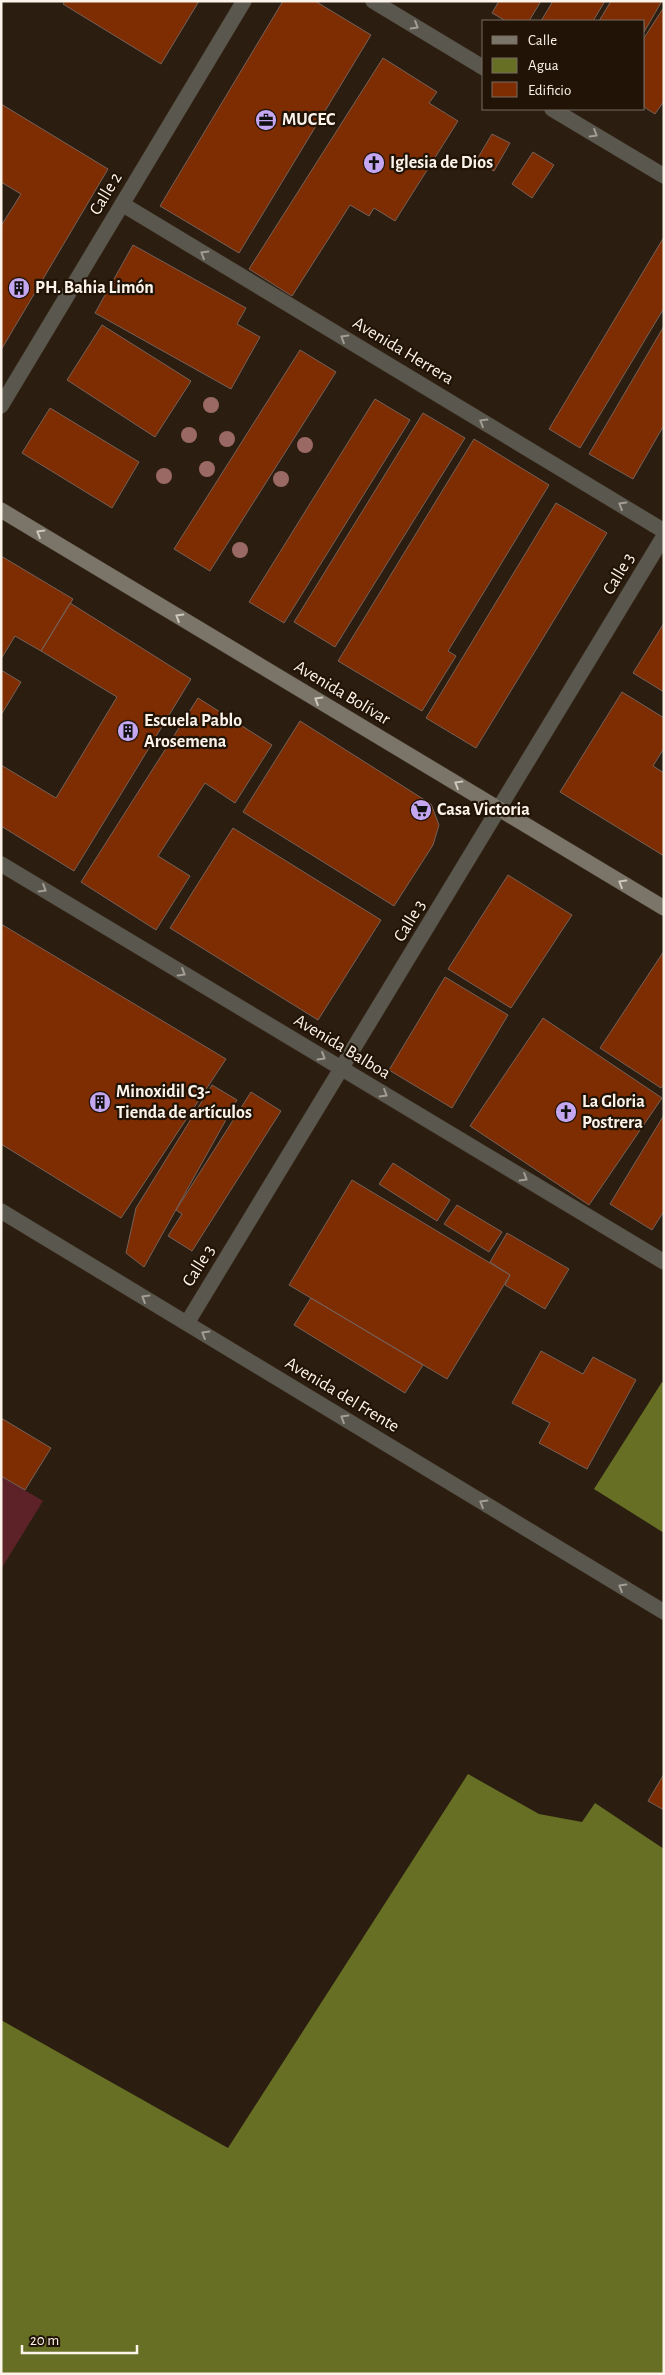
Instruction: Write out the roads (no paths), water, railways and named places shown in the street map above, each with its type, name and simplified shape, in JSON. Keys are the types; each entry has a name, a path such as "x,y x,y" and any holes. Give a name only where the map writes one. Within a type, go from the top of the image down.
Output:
{"street":[{"name":"Calle 2","path":"1,406 244,1"},
{"path":"373,1 482,67"},
{"path":"554,110 664,176"},
{"name":"Avenida Herrera","path":"122,204 664,531"},
{"name":"Avenida Bolívar","path":"1,510 664,908"},
{"name":"Calle 3","path":"186,1323 664,536"},
{"name":"Avenida Balboa","path":"1,864 664,1262"},
{"name":"Avenida del Frente","path":"1,1211 664,1612"}],"water":[{"path":"662,1382 664,1383 664,1533 594,1489"},
{"path":"468,1774 539,1814 582,1822 595,1803 664,1849 664,2374 1,2374 1,2020 228,2148"}],"place":[{"name":"MUCEC","path":"266,120"},
{"name":"Iglesia de Dios","path":"374,163"},
{"name":"PH. Bahia Limón","path":"19,288"},
{"name":"Escuela Pablo Arosemena","path":"128,731"},
{"name":"Casa Victoria","path":"421,810"},
{"name":"Minoxidil C3- Tienda de artículos","path":"100,1102"},
{"name":"La Gloria Postrera","path":"566,1112"}]}
